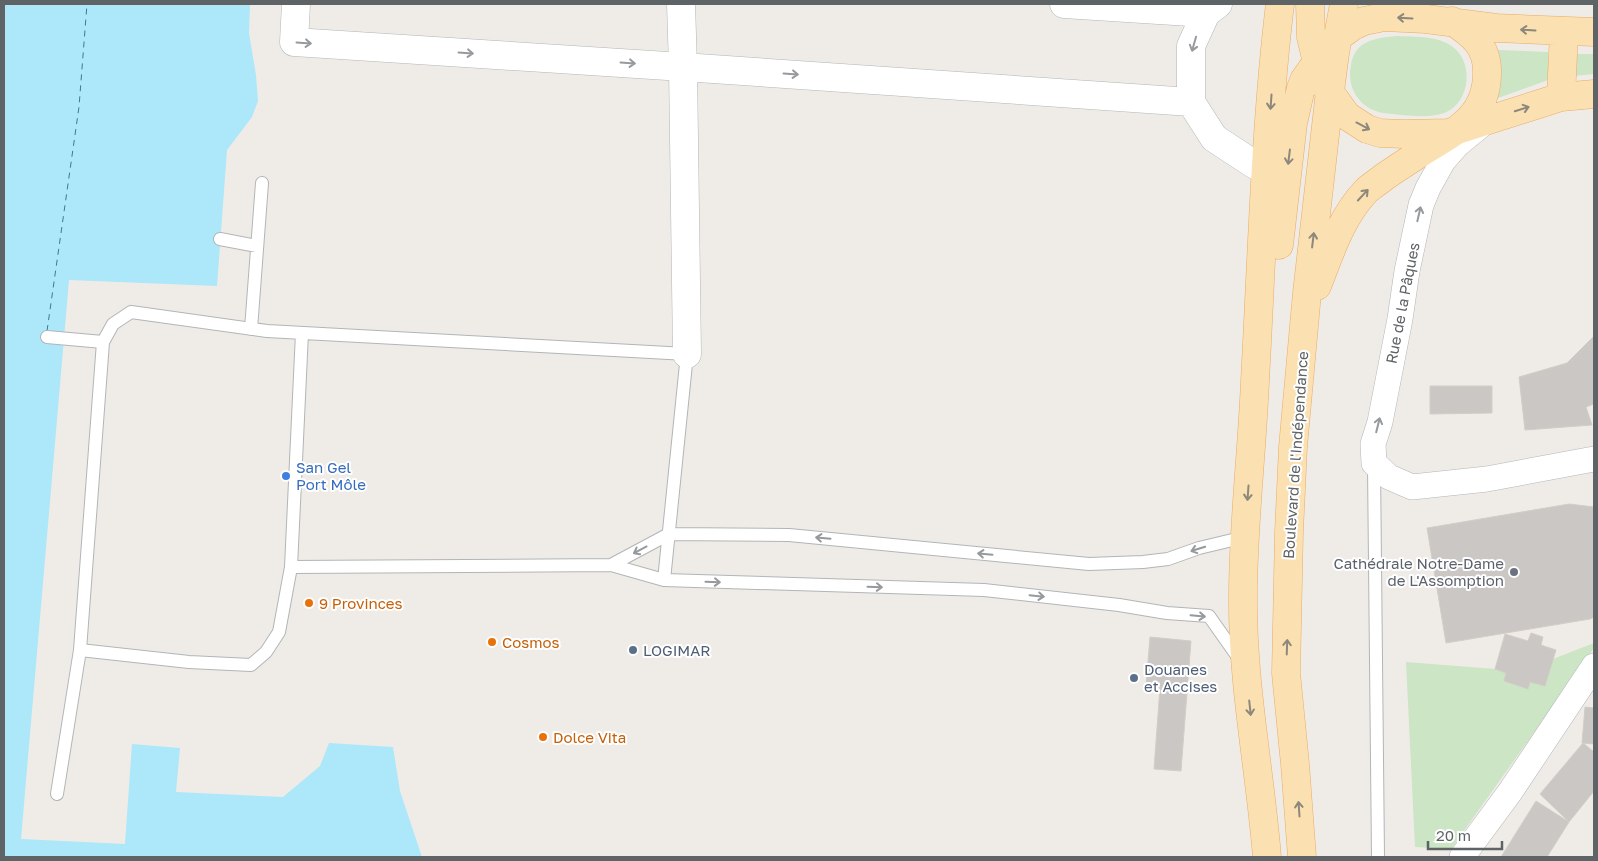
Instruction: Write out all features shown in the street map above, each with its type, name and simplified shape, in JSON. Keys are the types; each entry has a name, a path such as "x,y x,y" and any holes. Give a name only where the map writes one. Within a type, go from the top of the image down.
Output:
{"main road":[{"path":"296,4 294,42 1191,102"},
{"path":"681,4 687,354"},
{"path":"1064,4 1212,8 1191,46 1191,102 1214,138 1266,171"},
{"path":"1266,857 1263,810 1246,668 1242,596 1252,450 1266,171 1274,53 1280,4"},
{"path":"1310,4 1312,37 1330,51"},
{"path":"1344,4 1330,51 1320,75 1348,116 1366,129 1380,133 1448,133 1561,97 1594,94"},
{"path":"1305,317 1345,219 1353,205 1367,189 1410,159 1459,130 1474,115 1485,94 1488,83 1487,65 1480,46 1474,37 1426,4"},
{"path":"1252,450 1264,390 1293,123 1304,80 1353,26 1364,21 1384,17 1426,19 1496,28 1594,32"},
{"path":"1561,97 1564,32"},
{"name":"Boulevard de l'Indépendance","path":"1302,857 1286,673 1290,513 1293,447 1305,317 1330,92"}],"street":[{"name":"Rue de la Pâques","path":"1374,462 1374,444 1380,422 1400,319 1407,271 1421,205 1443,161 1458,144 1485,121"},
{"path":"1374,462 1389,476 1412,487 1488,479 1594,459"},
{"path":"1462,857 1510,792 1594,666"}],"lane":[{"path":"251,329 262,183"},
{"path":"220,239 257,246"},
{"path":"57,794 80,650 103,342 113,324 131,312 251,329 302,333 687,354 664,580"},
{"path":"80,650 189,662 251,665 266,652 279,632 291,567 302,333"},
{"path":"46,337 103,342"},
{"path":"1374,462 1378,857"},
{"path":"611,565 669,534 789,535 1089,564 1168,559 1199,548 1245,538"},
{"path":"291,567 611,565 664,580 984,590 1119,605 1167,613 1209,616 1246,668"}],"green space":[{"path":"1397,36 1436,39 1445,42 1459,53 1464,62 1467,77 1461,99 1451,110 1439,115 1428,116 1385,113 1368,107 1356,96 1350,74 1353,57 1357,50 1374,39"},
{"path":"1498,50 1548,52 1548,80 1498,98 1500,79"},
{"path":"1573,54 1594,54 1594,74 1573,76"},
{"path":"1594,643 1594,648 1451,849 1415,847 1406,662 1495,669 1506,673 1504,681 1528,688 1530,682 1545,686 1553,659"}],"water":[{"path":"4,4 250,4 249,33 258,101 252,117 227,150 217,286 69,280 21,839 125,844 132,744 180,748 176,792 283,797 320,766 329,743 393,747 400,791 422,857 4,857"}],"building":[{"path":"1594,336 1594,404 1586,407 1592,425 1525,430 1519,377 1567,363"},
{"path":"1430,386 1492,386 1492,413 1430,414"},
{"name":"Cathédrale Notre-Dame de L'Assomption","path":"1569,504 1594,507 1594,617 1446,643 1427,528"},
{"path":"1531,633 1543,637 1541,645 1556,650 1545,686 1530,682 1528,689 1504,681 1506,673 1495,669 1505,634 1528,641"},
{"path":"1150,637 1191,641 1181,771 1154,769 1160,687 1146,686"},
{"path":"1585,707 1594,708 1594,744 1582,743"},
{"path":"1583,743 1594,752 1594,791 1569,822 1540,794"},
{"path":"1536,801 1569,822 1547,857 1501,857"}],"ferry route":[{"path":"47,331 79,107 87,4"}],"place":[{"name":"San Gel Port Môle","path":"286,476"},
{"name":"Cathédrale Notre-Dame de L'Assomption","path":"1514,572"},
{"name":"9 Provinces","path":"309,603"},
{"name":"Cosmos","path":"492,642"},
{"name":"LOGIMAR","path":"633,650"},
{"name":"Douanes et Accises","path":"1134,678"},
{"name":"Dolce Vita","path":"543,737"}]}
